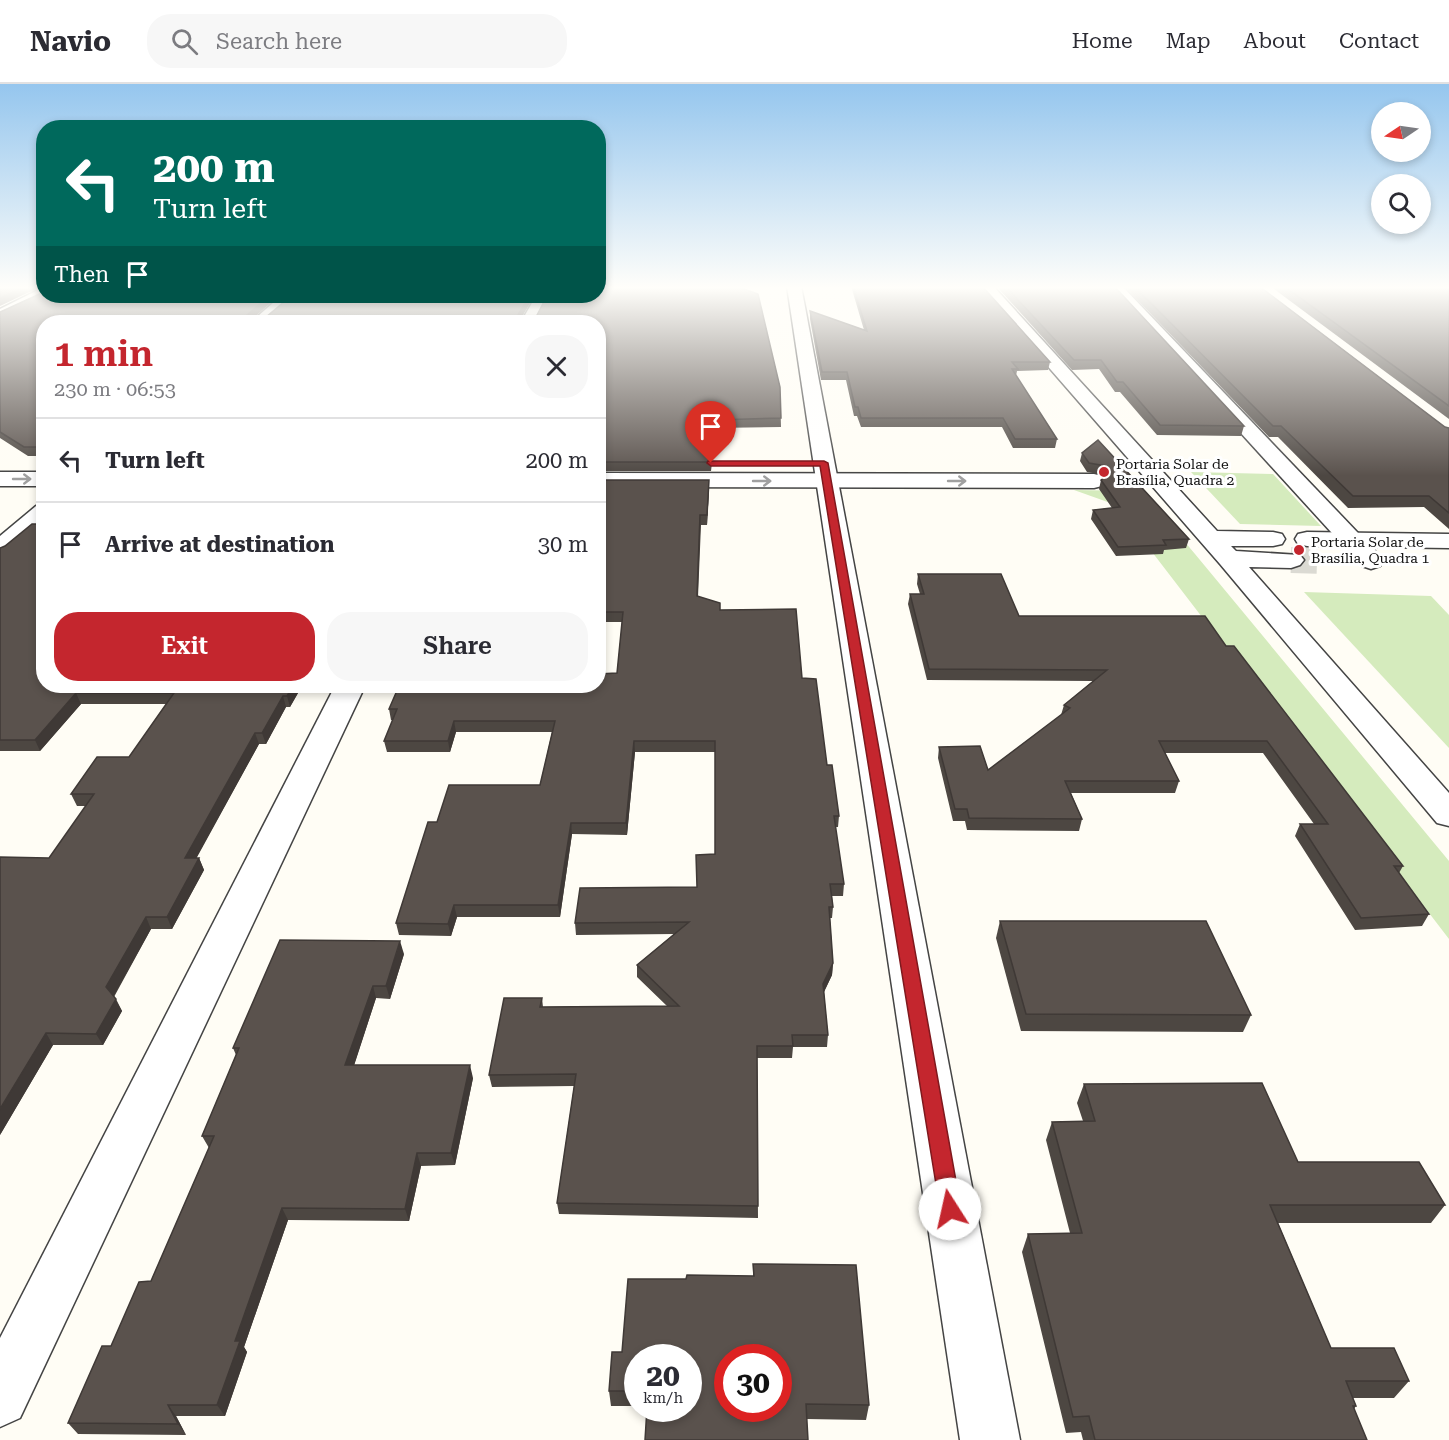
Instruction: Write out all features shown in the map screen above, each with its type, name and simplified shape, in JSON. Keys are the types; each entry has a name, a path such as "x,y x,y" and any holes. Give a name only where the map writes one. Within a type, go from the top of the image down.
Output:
{"street":[{"path":"805,349 990,1440"},
{"path":"1036,349 1135,472 1209,538 1229,559 1449,815"},
{"path":"1173,349 1371,561"},
{"path":"0,462 36,462"},
{"path":"606,463 825,472"},
{"path":"606,480 825,472 1075,472"},
{"path":"0,479 36,479"},
{"path":"0,549 36,518"},
{"path":"1209,538 1269,539 1288,560 1229,559"},
{"path":"1307,539 1449,541"},
{"path":"1326,561 1449,562"},
{"path":"0,1398 347,693"}],"green space":[{"path":"1191,472 1273,474 1321,526 1240,524"},
{"path":"1074,490 1137,491 1152,503 1195,554 1449,861 1449,939 1116,505"},
{"path":"1304,592 1431,596 1449,615 1449,748"}],"building":[{"path":"0,349 36,349 36,447 24,447 0,432"},
{"path":"606,349 771,349 780,387 781,418 714,420 711,462 606,462"},
{"path":"818,349 1039,349 1050,362 1012,362 1018,369 1012,369 1057,439 1015,439 1003,418 861,418 858,407 855,407 847,372 822,372"},
{"path":"1064,349 1173,349 1244,426 1160,425 1123,382 1117,382 1101,360 1074,360"},
{"path":"1197,349 1342,349 1449,428 1449,513 1429,496 1353,496 1281,426 1273,426"},
{"path":"1371,349 1449,349 1449,406"},
{"path":"1098,440 1189,539 1163,540 1166,545 1118,547 1093,510 1120,507 1101,480 1109,473 1106,466 1089,463 1082,453"},
{"path":"606,480 709,480 707,515 700,515 697,596 720,603 720,610 796,609 802,678 816,679 827,765 832,765 839,816 834,816 844,884 830,884 833,907 829,907 833,963 823,984 828,1035 792,1035 793,1046 757,1046 758,1206 557,1203 576,1074 489,1075 504,998 542,998 540,1007 679,1006 637,965 689,922 575,923 580,888 697,887 696,855 715,854 715,741 634,741 626,823 571,823 558,905 454,905 448,924 396,923 428,822 437,822 449,785 540,785 555,721 454,721 448,741 384,741 397,709 389,709 396,693 606,693 606,674 617,673 623,612 606,612"},
{"path":"32,524 36,524 36,693 76,693 35,740 0,740 0,548"},
{"path":"918,574 1001,574 1019,616 1205,616 1226,646 1234,646 1403,866 1394,866 1429,914 1361,918 1300,824 1328,824 1267,741 1159,741 1179,781 1065,781 1082,819 969,818 967,809 955,809 939,747 980,746 988,770 1070,708 1064,705 1107,670 929,669 910,594 924,594"},
{"path":"174,693 289,693 287,696 283,696 262,733 255,733 185,858 199,858 167,917 146,917 106,987 116,999 96,1034 46,1033 0,1109 0,857 49,858 94,794 71,794 97,757 129,757"},
{"path":"1000,921 1206,921 1251,1015 1026,1014"},
{"path":"280,940 400,941 386,986 373,986 345,1065 470,1065 451,1153 417,1153 405,1209 282,1208 235,1341 240,1341 217,1405 168,1405 178,1424 68,1423 102,1346 111,1346 139,1282 151,1281 214,1136 202,1136 239,1048 233,1048"},
{"path":"1262,1083 1298,1162 1419,1162 1445,1205 1270,1205 1331,1348 1394,1348 1409,1381 1346,1381 1367,1440 1095,1440 1089,1416 1073,1417 1028,1234 1082,1233 1052,1122 1095,1121 1084,1084"},
{"path":"753,1264 856,1265 869,1405 806,1404 808,1440 645,1440 646,1422 702,1422 702,1344 624,1344 624,1391 609,1391 612,1352 622,1352 628,1279 686,1279 687,1275 754,1276"}],"tunnel":[{"path":"1291,560 1326,561"}],"place":[{"name":"Portaria Solar de Brasília, Quadra 2","path":"1104,472"},
{"name":"Portaria Solar de Brasília, Quadra 1","path":"1299,550"}],"route":[{"path":"711,463 824,463 950,1209"}]}
